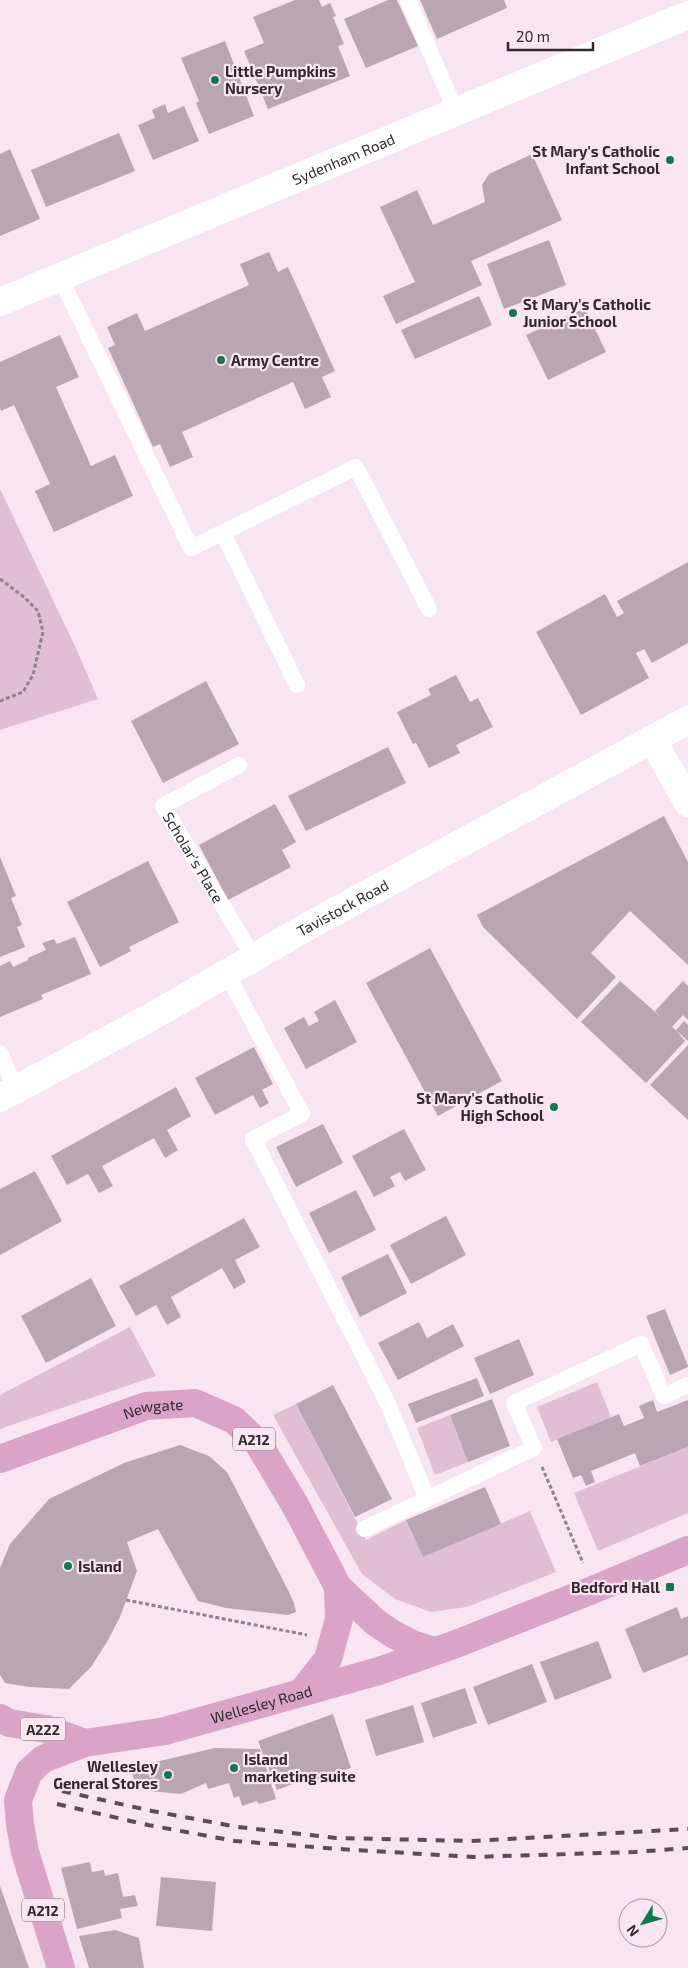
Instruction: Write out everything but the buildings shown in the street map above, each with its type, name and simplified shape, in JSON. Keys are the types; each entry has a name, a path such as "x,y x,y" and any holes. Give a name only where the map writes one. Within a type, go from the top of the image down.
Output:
{"main road":[{"name":"Newgate","path":"0,1460 146,1406 195,1403 234,1420 258,1443 295,1506 338,1587"},
{"name":"Wellesley Road","path":"10,1831 28,1772 43,1759 85,1743 166,1731 379,1671 595,1589 688,1550"},
{"name":"A212","path":"338,1587 375,1622 412,1644 434,1651"},
{"name":"A212","path":"302,1692 328,1659 339,1619 338,1587"},
{"name":"A222","path":"0,1718 9,1723 46,1729 85,1743"},
{"name":"A212","path":"10,1831 25,1852 61,1968"}],"street":[{"name":"Sydenham Road","path":"0,302 688,15"},
{"name":"Tavistock Road","path":"8,1094 688,720"},
{"path":"652,739 688,803"}],"lane":[{"path":"408,0 456,112"},
{"path":"60,277 192,548 356,467 430,609"},
{"path":"223,533 297,685"},
{"name":"Scholar's Place","path":"239,765 163,806 254,958"},
{"path":"227,974 302,1114 252,1139 289,1207 388,1404 427,1498"},
{"path":"0,1053 8,1094"},
{"path":"364,1529 534,1448 514,1402 641,1344 664,1396 688,1385"}],"path":[{"path":"0,579 38,611 43,632 33,674 23,692 0,701"},
{"path":"534,1448 595,1589"},
{"path":"126,1600 314,1636"}],"shaded area":[{"path":"0,489 75,646 98,699 0,730"},
{"path":"130,1327 156,1376 0,1429 0,1395"},
{"path":"597,1382 611,1417 551,1442 537,1407"},
{"path":"296,1404 366,1540 406,1520 423,1557 530,1511 556,1572 467,1607 431,1612 395,1599 362,1574 273,1415"},
{"path":"450,1415 468,1462 435,1475 417,1428"},
{"path":"688,1447 688,1513 598,1551 574,1493"}],"railway":[{"path":"62,1791 152,1811 238,1827 336,1838 472,1841 688,1829"},
{"path":"57,1804 148,1825 235,1841 339,1849 473,1857 634,1852 688,1848"}],"place":[{"name":"Little Pumpkins Nursery","path":"215,80"},
{"name":"St Mary's Catholic Infant School","path":"670,160"},
{"name":"St Mary's Catholic Junior School","path":"513,313"},
{"name":"Army Centre","path":"221,360"},
{"name":"St Mary's Catholic High School","path":"554,1107"},
{"name":"Island","path":"68,1566"},
{"name":"Bedford Hall","path":"670,1587"},
{"name":"Island marketing suite","path":"234,1768"},
{"name":"Wellesley General Stores","path":"168,1775"}]}
